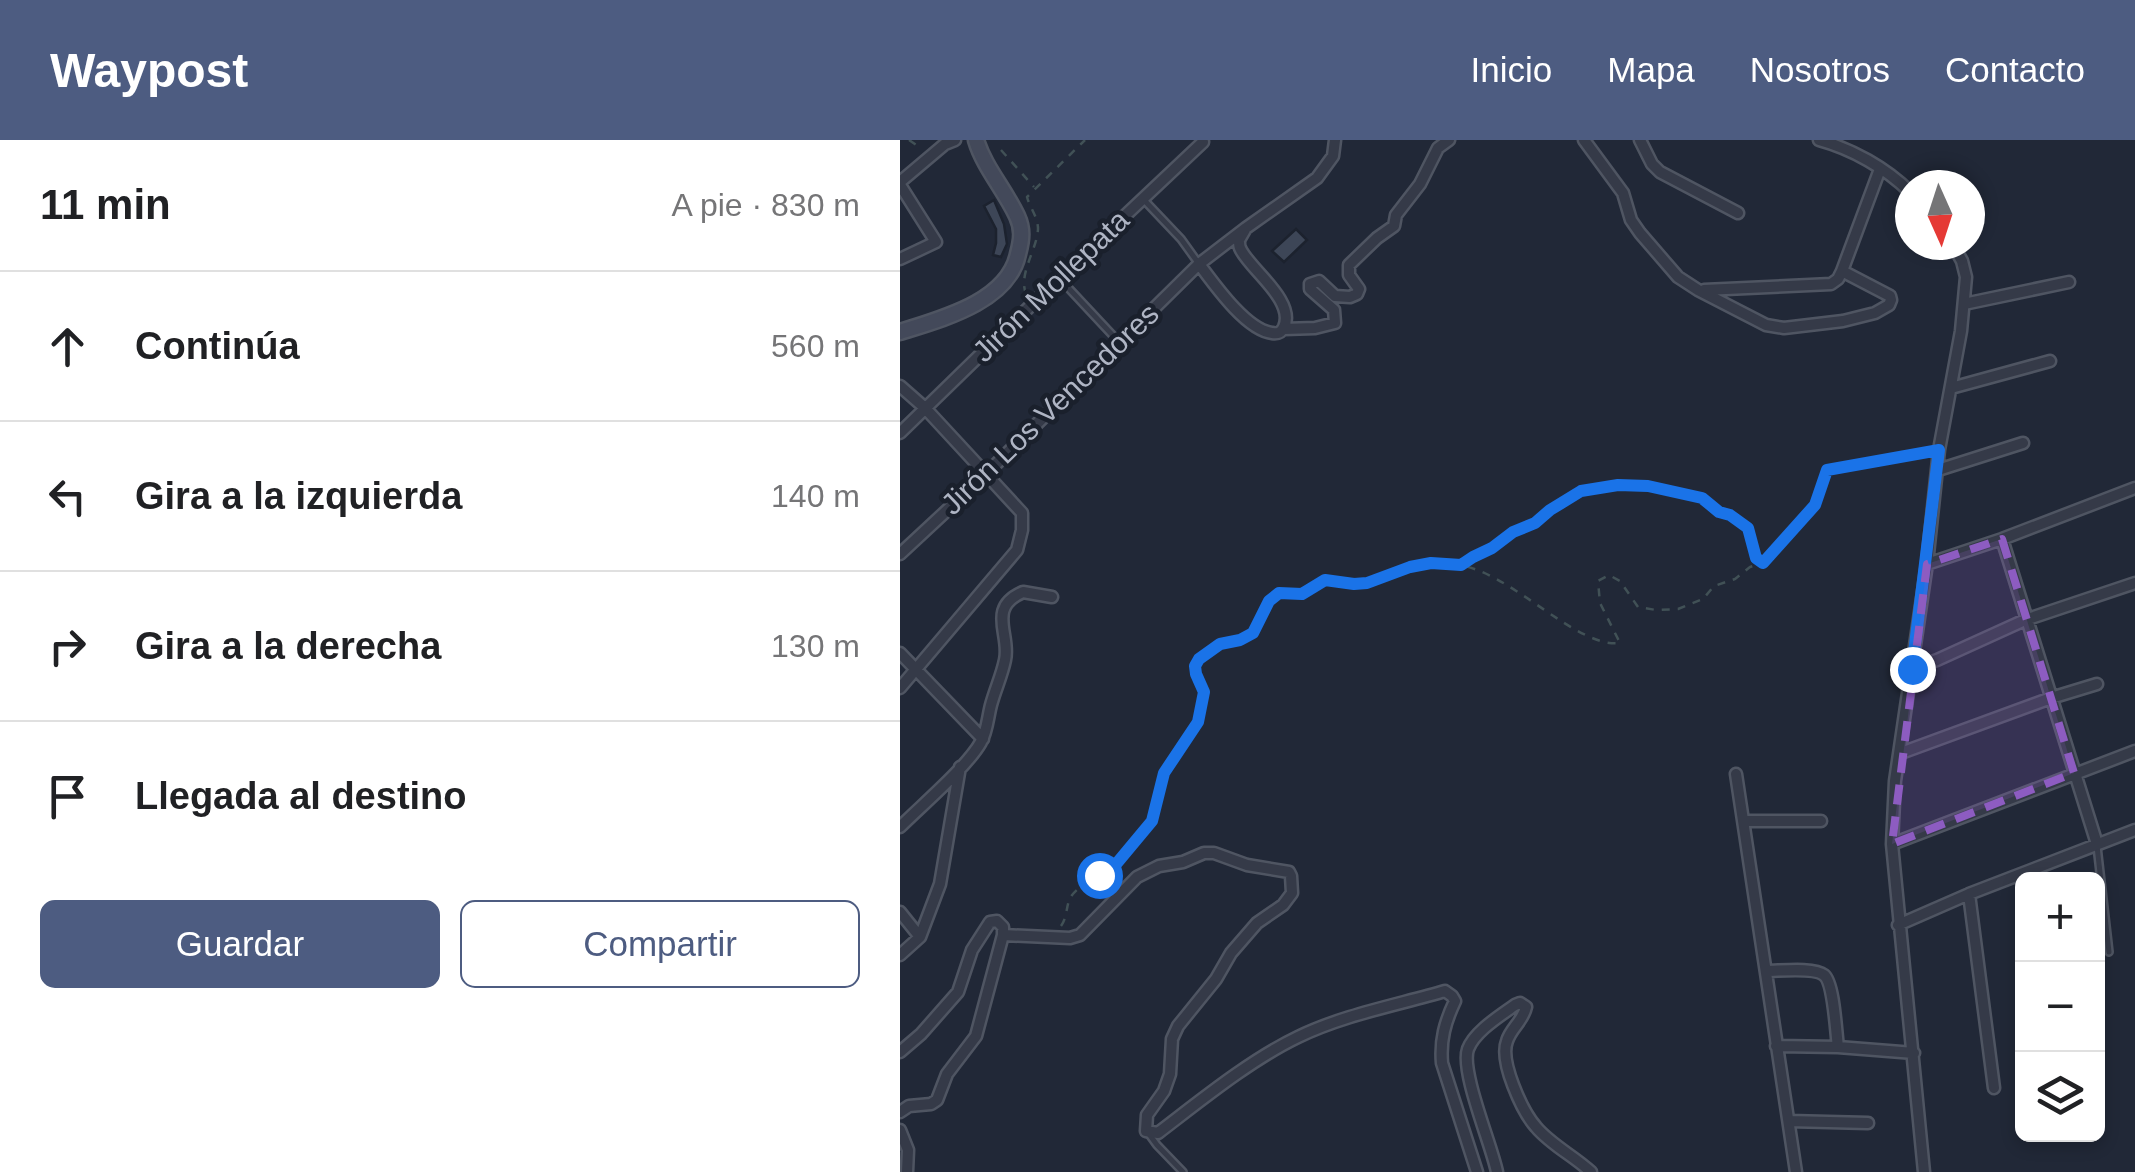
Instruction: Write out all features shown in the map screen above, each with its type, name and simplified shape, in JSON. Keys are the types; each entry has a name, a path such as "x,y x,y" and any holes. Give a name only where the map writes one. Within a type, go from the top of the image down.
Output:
{"street":[{"path":"900,259 936,242 900,183 945,144 956,140"},
{"path":"900,332 957,314 1001,284 1016,266 1022,228 976,140"},
{"name":"Jirón Los Vencedores","path":"900,554 1199,264 1317,178 1334,156 1335,140"},
{"path":"1199,264 1230,305 1260,329 1279,333 1334,322 1334,310 1310,284 1320,281 1335,296 1356,294 1358,289 1349,275 1349,265 1394,226 1396,214 1420,184 1438,148 1449,140"},
{"path":"1584,140 1624,193 1631,220 1640,232 1678,277 1698,290 1766,324 1784,328 1843,321 1889,306 1890,296 1842,271"},
{"path":"1640,140 1660,172 1738,213"},
{"path":"1819,140 1834,144 1895,180"},
{"name":"Jirón Mollepata","path":"900,432 1203,142"},
{"path":"1698,290 1831,284 1842,271 1880,169"},
{"path":"1246,228 1239,240 1240,250 1277,292 1286,320 1284,329"},
{"path":"1924,1172 1892,844 1896,780 1939,450 1964,304 1965,270 1960,260"},
{"path":"1964,304 2069,282"},
{"path":"1951,388 2050,361"},
{"path":"900,386 926,408 1022,513 1016,550 900,688"},
{"path":"1938,470 2023,443"},
{"path":"1927,564 2135,488"},
{"path":"2002,539 2097,844"},
{"path":"1912,669 2025,620 2135,583"},
{"path":"900,827 983,738 1007,655 1002,636 1004,610 1010,600 1024,592 1052,597"},
{"path":"900,653 983,738"},
{"path":"1901,754 2097,684"},
{"path":"1892,844 2135,751"},
{"path":"900,955 920,937 940,884 960,767"},
{"path":"1736,774 1796,1172"},
{"path":"1745,820 1821,821"},
{"path":"1898,924 2135,830"},
{"path":"1003,935 1080,935 1116,896 1148,870 1204,853 1282,870 1291,876 1292,893 1283,905 1257,923 1178,1026 1172,1039 1170,1074 1148,1115 1146,1131 1158,1134 1202,1099 1297,1038 1331,1024 1445,991 1455,1002 1445,1022 1440,1046 1442,1063 1478,1172"},
{"path":"1970,894 1994,1088"},
{"path":"900,912 920,937"},
{"path":"900,1052 958,992 972,950 990,922 997,922 1003,935 976,1036 947,1074 937,1100 900,1112"},
{"path":"1767,971 1812,970 1824,974 1829,983 1838,1047"},
{"path":"1497,1172 1466,1062 1474,1040 1520,1003 1526,1007 1525,1014 1506,1042 1508,1078 1536,1127 1590,1172"},
{"path":"1776,1046 1914,1053"},
{"path":"1789,1122 1868,1123"},
{"path":"900,1130 908,1150 907,1172"}],"lane":[{"path":"1142,198 1182,239 1199,264"},
{"path":"1058,278 1118,342"},
{"path":"2097,844 2109,952"},
{"path":"1150,1134 1182,1172"}],"path":[{"path":"909,140 931,156"},
{"path":"1031,304 1023,287 1037,237 1036,218 1028,197 1082,141"},
{"path":"1002,150 1035,188"},
{"path":"1049,937 1064,924 1070,898 1112,869 1152,821 1164,773 1198,722 1204,692 1196,674 1199,659 1220,644 1253,633 1269,601 1279,593 1302,594 1325,580 1367,583 1431,563 1461,565 1490,576 1574,629 1613,644 1620,642 1600,603 1598,581 1609,575 1620,581 1638,607 1678,609 1703,599 1714,586 1763,563 1815,505 1827,470 1939,450"},
{"path":"1461,565 1513,532 1535,523 1581,491 1618,485 1648,486 1702,498 1748,528 1756,558 1763,563"}],"highlighted area":[{"path":"2002,539 2074,773 1892,844 1927,564"}],"building":[{"path":"994,200 1007,244 1001,257 993,255 996,229 984,206"},
{"path":"1296,229 1307,240 1284,262 1272,251"}],"route":[{"path":"1099,875 1112,869 1152,821 1164,773 1198,722 1204,692 1196,674 1199,659 1220,644 1253,633 1269,601 1279,593 1302,594 1325,580 1367,583 1431,563 1461,565 1513,532 1535,523 1581,491 1618,485 1648,486 1702,498 1748,528 1756,558 1763,563 1815,505 1827,470 1939,450 1912,669"}]}
